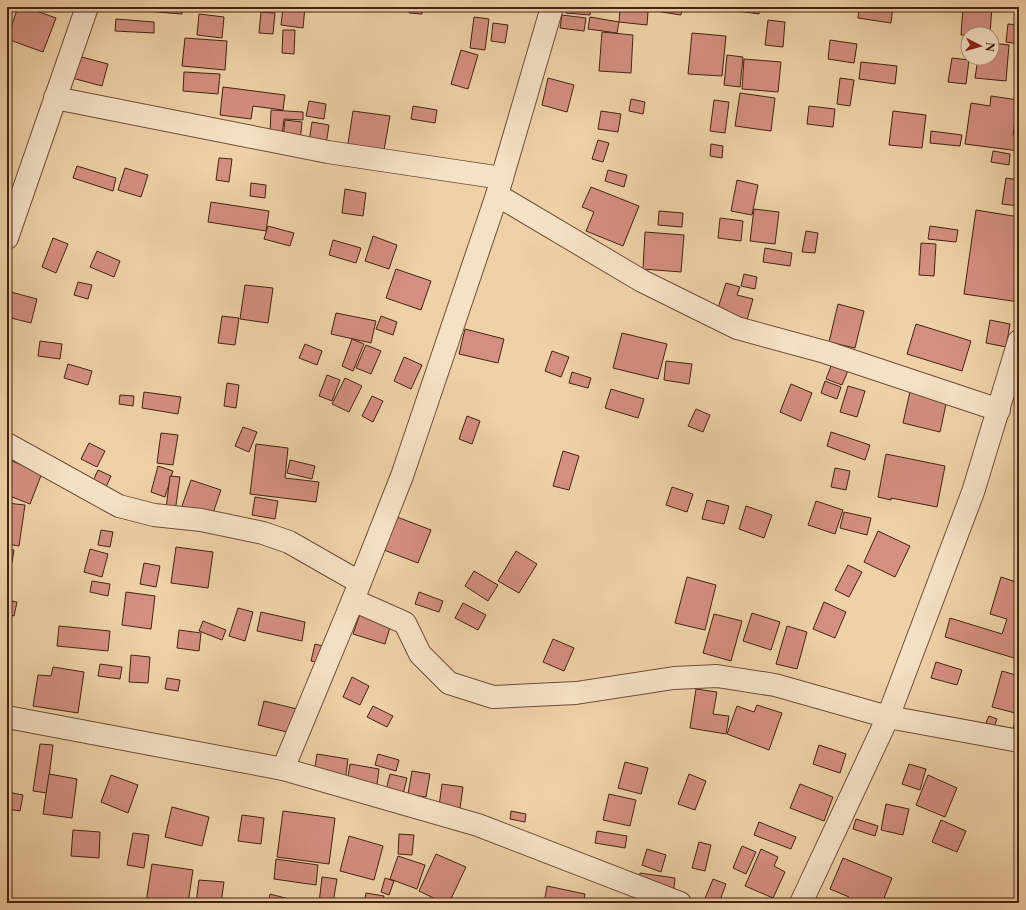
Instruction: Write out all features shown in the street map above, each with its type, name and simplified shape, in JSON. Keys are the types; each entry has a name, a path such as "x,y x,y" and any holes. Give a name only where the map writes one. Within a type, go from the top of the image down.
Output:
{"street":[{"path":"7,238 87,7"},
{"path":"283,768 402,476 500,187 552,7"},
{"path":"55,98 500,187 642,281 738,328 825,352 999,410"},
{"path":"801,903 888,717 973,492 1019,341"},
{"path":"7,444 119,506 154,515 201,520 263,533 289,542 356,591 405,623 420,654 449,683 493,697 576,693 674,678 717,676 775,685 888,717 1019,741"},
{"path":"7,717 283,768 478,825 680,903"}],"building":[{"path":"18,7 25,7 56,18 43,52 7,39"},
{"path":"144,7 182,7 182,14 144,11"},
{"path":"283,7 305,7 303,28 281,25"},
{"path":"409,7 423,7 422,14 409,13"},
{"path":"567,7 591,7 590,15 566,13"},
{"path":"650,7 682,7 681,15 649,10"},
{"path":"739,7 760,7 759,14 738,11"},
{"path":"859,7 893,7 891,23 858,18"},
{"path":"963,7 992,7 991,26 962,26"},
{"path":"620,8 648,12 647,25 619,22"},
{"path":"261,12 275,13 273,34 259,33"},
{"path":"199,14 224,17 222,38 197,35"},
{"path":"562,15 586,18 584,31 560,28"},
{"path":"474,17 489,19 485,50 470,48"},
{"path":"590,17 619,22 617,33 588,29"},
{"path":"116,19 154,22 154,33 115,31"},
{"path":"768,20 785,22 783,47 765,45"},
{"path":"493,23 508,25 505,43 491,41"},
{"path":"1008,24 1019,25 1019,44 1006,42"},
{"path":"283,30 295,30 294,54 282,53"},
{"path":"602,32 633,35 631,73 599,71"},
{"path":"692,33 726,36 722,76 688,74"},
{"path":"185,38 227,41 225,70 182,66"},
{"path":"830,40 857,44 854,63 828,59"},
{"path":"1000,44 1009,45 1006,81 975,78 977,66 1000,66"},
{"path":"461,50 478,55 468,89 451,84"},
{"path":"727,55 743,57 740,87 724,85"},
{"path":"78,56 108,64 102,86 72,78"},
{"path":"952,58 960,59 960,66 968,66 966,84 948,82"},
{"path":"744,59 781,62 778,92 742,89"},
{"path":"861,62 897,66 895,84 859,79"},
{"path":"184,72 220,74 218,94 183,91"},
{"path":"548,78 574,85 567,112 542,105"},
{"path":"840,78 854,80 850,106 837,104"},
{"path":"223,87 285,95 283,110 253,106 251,119 220,115"},
{"path":"740,93 775,98 771,131 735,126"},
{"path":"991,96 1018,100 1013,135 1019,136 1019,151 965,144 971,103 990,106"},
{"path":"631,99 645,102 643,114 629,111"},
{"path":"714,100 729,102 725,133 710,131"},
{"path":"309,101 326,104 324,119 306,116"},
{"path":"413,106 437,110 435,123 411,119"},
{"path":"809,106 835,109 833,127 807,124"},
{"path":"271,110 303,112 303,120 284,119 282,135 270,134"},
{"path":"353,111 390,116 383,156 347,150"},
{"path":"601,111 621,114 618,132 598,129"},
{"path":"893,111 926,115 922,148 889,145"},
{"path":"285,120 302,122 300,142 283,139"},
{"path":"312,122 329,125 325,151 308,149"},
{"path":"931,131 962,135 960,146 930,143"},
{"path":"598,140 609,143 603,162 592,159"},
{"path":"711,144 723,146 722,158 710,156"},
{"path":"993,151 1010,154 1009,165 991,162"},
{"path":"219,158 232,159 229,182 216,180"},
{"path":"77,166 116,178 113,191 73,178"},
{"path":"125,168 148,175 141,197 118,190"},
{"path":"608,170 627,175 624,187 605,181"},
{"path":"1006,178 1019,180 1019,206 1002,204"},
{"path":"737,180 758,185 752,215 731,211"},
{"path":"251,183 266,185 265,198 250,196"},
{"path":"591,187 639,206 623,246 586,231 594,212 582,207"},
{"path":"345,189 366,193 363,216 342,213"},
{"path":"211,202 269,211 266,231 208,222"},
{"path":"754,209 779,212 775,244 750,241"},
{"path":"976,210 1019,217 1019,302 964,294"},
{"path":"659,211 683,213 682,227 658,225"},
{"path":"720,218 743,221 741,241 718,238"},
{"path":"268,226 294,233 290,246 264,239"},
{"path":"930,226 958,230 956,242 928,239"},
{"path":"806,231 818,233 815,253 802,252"},
{"path":"645,232 684,235 681,272 643,269"},
{"path":"373,236 397,245 389,269 365,261"},
{"path":"53,238 68,244 56,273 42,267"},
{"path":"333,240 361,248 356,263 329,255"},
{"path":"921,243 936,244 934,276 919,275"},
{"path":"765,248 792,253 790,266 763,262"},
{"path":"97,251 120,261 114,277 90,267"},
{"path":"396,269 431,281 421,310 386,298"},
{"path":"744,274 757,277 755,289 741,286"},
{"path":"78,282 92,285 88,299 74,295"},
{"path":"726,283 740,287 737,295 753,299 747,320 717,311"},
{"path":"245,285 273,288 268,323 240,319"},
{"path":"7,291 37,299 31,323 7,317"},
{"path":"838,304 864,311 855,348 829,342"},
{"path":"336,313 376,321 371,343 331,334"},
{"path":"222,316 239,318 235,345 218,343"},
{"path":"381,316 397,322 393,335 376,329"},
{"path":"990,320 1010,324 1006,347 986,343"},
{"path":"916,324 971,341 962,371 907,354"},
{"path":"465,329 504,339 498,363 459,354"},
{"path":"622,333 667,344 658,379 613,368"},
{"path":"352,339 364,344 353,371 342,366"},
{"path":"40,341 62,344 60,359 38,356"},
{"path":"305,344 322,351 317,365 299,358"},
{"path":"366,345 381,351 371,374 356,368"},
{"path":"552,351 569,357 561,377 545,371"},
{"path":"404,357 422,365 411,389 394,381"},
{"path":"666,361 692,364 689,384 664,380"},
{"path":"833,361 849,368 842,385 826,379"},
{"path":"68,364 92,371 88,385 64,378"},
{"path":"572,372 591,378 588,388 569,383"},
{"path":"327,375 340,380 332,401 319,396"},
{"path":"345,378 362,386 349,412 332,404"},
{"path":"825,381 841,387 837,399 821,393"},
{"path":"227,383 239,385 236,408 224,406"},
{"path":"791,384 812,393 801,421 780,412"},
{"path":"848,386 865,391 857,417 840,412"},
{"path":"911,387 948,395 940,432 903,423"},
{"path":"611,389 644,399 638,418 605,408"},
{"path":"144,392 181,397 178,414 142,408"},
{"path":"120,395 134,396 133,406 119,404"},
{"path":"372,396 383,401 373,422 362,416"},
{"path":"696,409 710,415 703,432 688,426"},
{"path":"467,416 480,421 472,444 459,439"},
{"path":"243,427 257,432 249,452 235,446"},
{"path":"831,432 870,445 865,460 827,446"},
{"path":"161,433 178,435 173,465 157,463"},
{"path":"89,443 105,451 97,467 81,459"},
{"path":"256,444 288,448 285,478 319,482 316,502 250,494"},
{"path":"563,451 579,456 569,490 553,486"},
{"path":"886,454 945,466 937,507 878,497"},
{"path":"7,459 42,473 30,504 7,495"},
{"path":"290,460 315,466 312,479 287,473"},
{"path":"158,466 173,471 165,497 151,492"},
{"path":"835,468 850,471 846,490 831,487"},
{"path":"98,470 111,476 103,494 90,488"},
{"path":"170,476 180,477 173,526 164,525"},
{"path":"191,480 221,490 212,516 182,506"},
{"path":"672,487 693,494 687,512 666,505"},
{"path":"255,497 278,501 275,519 252,515"},
{"path":"707,500 729,506 724,524 702,519"},
{"path":"816,501 843,510 835,534 808,525"},
{"path":"7,503 25,505 19,546 7,544"},
{"path":"746,506 772,515 764,538 739,529"},
{"path":"844,512 871,518 867,535 840,528"},
{"path":"397,517 431,530 418,563 384,550"},
{"path":"101,530 113,532 110,547 98,545"},
{"path":"878,531 910,546 895,577 864,562"},
{"path":"176,547 213,552 208,588 171,583"},
{"path":"7,549 14,550 12,563 7,563"},
{"path":"90,549 108,554 102,577 84,572"},
{"path":"516,551 537,564 519,593 498,581"},
{"path":"144,563 160,566 156,587 140,584"},
{"path":"848,565 862,572 849,597 835,590"},
{"path":"474,571 498,585 488,601 465,586"},
{"path":"687,577 716,585 705,630 675,623"},
{"path":"1001,577 1019,583 1019,642 1014,658 945,637 950,618 1002,634 1007,619 990,614"},
{"path":"92,581 110,584 108,596 90,592"},
{"path":"126,592 155,596 151,629 122,625"},
{"path":"419,592 443,601 439,612 415,604"},
{"path":"7,600 17,602 14,616 7,614"},
{"path":"824,602 846,612 835,638 813,629"},
{"path":"463,603 486,615 478,630 455,618"},
{"path":"238,608 253,612 245,641 229,636"},
{"path":"261,612 305,622 302,641 257,631"},
{"path":"752,613 780,622 771,650 743,641"},
{"path":"360,614 391,624 385,644 353,634"},
{"path":"714,614 742,621 731,661 703,653"},
{"path":"203,621 226,630 222,640 199,631"},
{"path":"59,626 110,631 108,651 57,646"},
{"path":"787,626 807,632 797,669 776,664"},
{"path":"179,630 201,633 199,651 177,648"},
{"path":"553,639 574,648 564,671 543,662"},
{"path":"315,644 327,647 323,664 311,661"},
{"path":"131,655 150,657 148,683 129,682"},
{"path":"936,662 962,670 957,685 931,678"},
{"path":"100,664 122,667 120,679 98,676"},
{"path":"53,667 84,672 78,713 33,706 38,675 51,676"},
{"path":"1002,671 1019,676 1019,714 992,707"},
{"path":"352,677 369,686 360,705 343,697"},
{"path":"167,678 180,680 178,691 165,689"},
{"path":"696,689 717,692 713,714 729,716 726,734 690,728"},
{"path":"264,701 297,709 291,733 258,725"},
{"path":"757,705 782,713 769,750 727,734 737,706 754,712"},
{"path":"373,706 393,716 387,727 367,717"},
{"path":"989,716 997,719 989,740 980,736"},
{"path":"1017,716 1019,717 1019,748 1008,744"},
{"path":"40,744 53,745 47,793 33,791"},
{"path":"819,745 846,754 840,773 813,764"},
{"path":"317,754 348,759 344,790 312,785"},
{"path":"378,754 399,760 396,771 375,765"},
{"path":"625,762 648,768 641,794 618,788"},
{"path":"350,764 379,769 375,800 345,795"},
{"path":"909,764 926,769 920,790 902,784"},
{"path":"412,771 430,774 426,797 408,794"},
{"path":"49,774 77,779 72,818 43,814"},
{"path":"390,774 407,778 399,811 382,806"},
{"path":"689,774 706,781 695,810 678,804"},
{"path":"111,775 138,785 128,813 101,802"},
{"path":"928,775 957,788 945,817 916,805"},
{"path":"442,784 463,787 459,815 438,813"},
{"path":"800,784 833,797 824,821 790,808"},
{"path":"7,792 23,795 20,811 7,809"},
{"path":"609,794 636,800 630,826 603,820"},
{"path":"886,804 909,809 903,835 881,830"},
{"path":"172,807 209,817 202,846 165,837"},
{"path":"283,811 335,818 329,864 277,857"},
{"path":"511,811 526,814 525,822 510,819"},
{"path":"7,812 12,813 7,841"},
{"path":"242,815 264,818 261,844 238,841"},
{"path":"856,819 878,826 875,836 853,829"},
{"path":"941,820 966,831 957,852 932,842"},
{"path":"759,822 796,837 791,849 754,835"},
{"path":"73,830 100,832 99,858 71,856"},
{"path":"597,831 627,836 625,848 595,843"},
{"path":"133,833 149,835 144,868 127,865"},
{"path":"399,834 414,835 412,855 398,854"},
{"path":"349,836 383,846 374,880 340,871"},
{"path":"699,842 711,845 705,871 692,868"},
{"path":"742,846 756,852 746,874 733,868"},
{"path":"647,849 666,855 661,872 642,865"},
{"path":"761,849 778,857 774,866 785,872 773,898 745,886"},
{"path":"436,854 466,867 449,903 444,903 419,891"},
{"path":"398,856 425,865 417,889 390,879"},
{"path":"843,858 892,878 882,903 847,903 849,897 830,889"},
{"path":"276,859 318,865 316,885 274,879"},
{"path":"152,864 193,870 188,903 146,902"},
{"path":"640,873 675,878 673,897 637,891"},
{"path":"322,877 337,879 333,903 319,903"},
{"path":"385,878 394,881 389,895 381,892"},
{"path":"713,879 726,884 719,903 703,903"},
{"path":"199,880 224,882 221,903 196,903"},
{"path":"547,886 585,894 583,903 544,903"},
{"path":"366,893 384,896 383,903 364,903"},
{"path":"270,894 304,903 268,903"}]}
